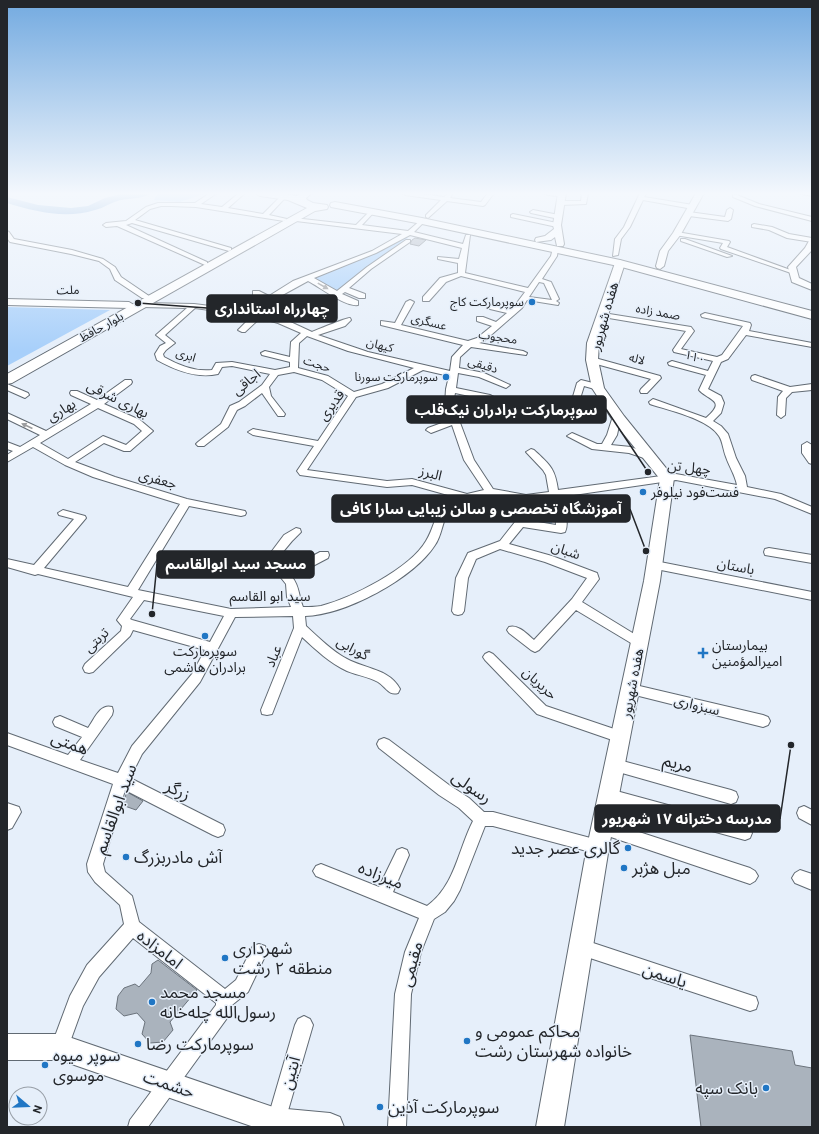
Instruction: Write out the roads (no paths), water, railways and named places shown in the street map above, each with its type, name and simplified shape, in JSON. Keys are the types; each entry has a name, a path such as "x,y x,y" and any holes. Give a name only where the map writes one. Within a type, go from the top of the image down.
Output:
{"main road":[{"name":"بلوار حافظ","path":"9,375 143,300 235,246"},
{"name":"بلوار حافظ","path":"143,300 162,294 244,246"},
{"path":"539,246 571,253 617,259 759,297 812,309"},
{"path":"549,246 556,250 660,266 711,279 812,315"},
{"name":"هفده شهریور","path":"550,1127 598,847 640,643 654,565 667,478 617,416 598,387 592,360 593,343 604,315 617,259"},
{"path":"129,305 143,300"},
{"name":"بلوار حافظ","path":"9,375 129,305"},
{"name":"حشمت","path":"7,1047 60,1047 276,1121 330,1127"}],"street":[{"path":"36,246 72,252 101,260 113,268 118,278 143,300 163,304 190,306"},
{"path":"167,246 205,263"},
{"path":"218,246 229,249"},
{"path":"242,330 270,299 296,283 387,246"},
{"path":"341,292 368,268 397,246"},
{"path":"461,274 462,262 466,247 462,246"},
{"path":"490,492 469,460 449,404 456,357 461,350 469,344 480,340 497,326 525,298 539,280 556,250 556,246"},
{"path":"617,259 618,246"},
{"path":"660,266 664,252 668,246"},
{"path":"704,246 743,261"},
{"path":"724,246 723,248 793,272"},
{"path":"810,246 792,266 795,280 812,287"},
{"path":"440,258 462,262"},
{"path":"350,261 368,268"},
{"path":"426,299 443,280 461,274 530,291"},
{"path":"308,278 341,292 362,296"},
{"path":"525,298 555,301 546,282 539,280"},
{"path":"341,292 343,299 355,303"},
{"path":"256,293 270,299"},
{"path":"162,294 174,302 190,306"},
{"name":"ملت","path":"7,302 54,303 68,306 104,307 129,305"},
{"path":"397,326 410,302"},
{"name":"کیهان","path":"190,306 255,314 282,322 342,347 423,367 453,371"},
{"name":"ابری","path":"190,306 160,335 171,343 163,348 159,354 160,358 188,369 208,374 214,372 219,365 232,364"},
{"path":"493,307 512,312"},
{"name":"صمد زاده","path":"604,315 688,329 690,331 677,350 718,360"},
{"path":"706,315 748,325 725,357 718,360 703,390 718,398 720,407 717,413 707,422"},
{"path":"480,319 497,326"},
{"path":"294,369 294,342 308,332 342,324 347,320"},
{"name":"عسگری","path":"384,323 469,344"},
{"path":"744,332 812,346"},
{"name":"محجوب","path":"469,344 522,353"},
{"path":"265,353 294,360"},
{"name":"لاله","path":"592,360 657,378 644,391"},
{"name":"۱۱۰","path":"672,363 711,374"},
{"name":"اجاقی","path":"232,364 275,373 294,369"},
{"name":"قدیری","path":"303,473 302,470 353,395 385,386 423,367"},
{"name":"حجت","path":"294,369 325,378 353,395"},
{"name":"دقیقی","path":"453,371 481,375 506,385"},
{"name":"اجاقی","path":"201,444 225,425 233,408 242,404 265,387 275,373"},
{"path":"755,378 789,390 812,388"},
{"name":"بهاری","path":"7,459 98,404 128,382"},
{"path":"576,400 581,383 598,387"},
{"path":"7,387 25,395"},
{"path":"265,387 267,396 281,414"},
{"path":"450,390 487,397 525,416"},
{"path":"781,415 782,397 789,390"},
{"name":"بهاری شرقی","path":"68,463 103,439 127,449 148,431 137,422 74,393"},
{"path":"653,402 707,422 717,428 724,438 731,459 739,472 742,489"},
{"path":"7,416 47,435"},
{"path":"605,447 612,435 617,416"},
{"path":"431,430 455,420"},
{"path":"253,432 320,444"},
{"path":"572,436 595,447 630,450 650,457"},
{"name":"جعفری","path":"33,444 68,463 127,485 186,502 136,594"},
{"path":"7,445 20,451"},
{"path":"807,445 808,453 812,461"},
{"path":"520,523 561,529 560,512 554,494 551,475 547,468 531,452"},
{"name":"البرز","path":"303,473 387,484 412,482 467,497"},
{"name":"چهل تن","path":"490,492 526,498 667,478 697,480 777,496 812,511"},
{"name":"سید ابو القاسم","path":"7,563 136,594 231,613 319,611 345,603 388,581 416,560 431,543 441,516 449,504 467,497 490,492"},
{"path":"458,611 462,578 472,556 504,544 520,523 526,498"},
{"path":"186,502 241,513"},
{"path":"36,571 81,518 63,513"},
{"path":"296,532 288,538 271,559 286,575 291,583 293,597 299,612"},
{"name":"شبان","path":"498,545 548,559 593,576 593,579 576,602 535,647 513,630"},
{"path":"769,552 812,560"},
{"path":"286,575 324,555"},
{"name":"باستان","path":"654,565 812,596"},
{"name":"تربتی","path":"89,668 126,633 128,624 123,620 136,594"},
{"path":"576,602 582,608 640,643"},
{"name":"عباد","path":"267,710 300,628 299,612"},
{"name":"سید ابوالقاسم","path":"132,927 127,901 100,877 96,872 95,864 121,781 137,750 196,678 231,613"},
{"path":"128,624 212,647"},
{"name":"گورابی","path":"300,628 337,660 357,670 390,682 394,689"},
{"name":"حریریان","path":"489,657 542,710 621,737"},
{"name":"سبزواری","path":"630,689 763,721"},
{"path":"71,762 107,711"},
{"path":"60,722 91,735"},
{"name":"همتی","path":"7,739 121,781"},
{"name":"رسولی","path":"384,744 464,803 481,819 493,819 598,847"},
{"name":"مریم","path":"615,764 731,797"},
{"name":"زرگر","path":"121,781 218,830"},
{"path":"609,796 744,833"},
{"path":"7,810 14,812 7,824"},
{"name":"مقیمی","path":"397,1127 403,994 413,952 428,914 436,909 456,883 473,833 481,819"},
{"path":"602,827 750,876"},
{"path":"383,896 402,855"},
{"name":"میرزاده","path":"321,871 428,914"},
{"path":"60,1047 76,1002 93,971 132,927"},
{"name":"امامزاده","path":"132,927 221,996 224,1001"},
{"name":"یاسمن","path":"581,947 750,1003"},
{"path":"138,1127 224,1008 224,1001 242,986 260,952"},
{"name":"آبتین","path":"276,1121 304,1025"}],"place":[{"name":"سوپرمارکت کاج","path":"532,302"},
{"name":"چهارراه استانداری","path":"138,303"},
{"name":"سوپرمارکت سورنا","path":"446,377"},
{"name":"سوپرمارکت برادران نیک‌قلب","path":"648,472"},
{"name":"فست‌فود نیلوفر","path":"643,492"},
{"name":"آموزشگاه تخصصی و سالن زیبایی سارا کافی","path":"646,551"},
{"name":"مسجد سید ابوالقاسم","path":"152,614"},
{"name":"سوپرمارکت برادران هاشمی","path":"205,636"},
{"name":"بیمارستان امیرالمؤمنین","path":"703,653"},
{"name":"مدرسه دخترانه ۱۷ شهریور","path":"791,745"},
{"name":"گالری عصر جدید","path":"628,848"},
{"name":"آش مادربزرگ","path":"126,857"},
{"name":"مبل هژبر","path":"624,868"},
{"name":"شهرداری منطقه ۲ رشت","path":"225,958"},
{"name":"مسجد محمد رسول‌‌الله چله‌خانه","path":"152,1002"},
{"name":"محاکم عمومی و خانواده شهرستان رشت","path":"467,1041"},
{"name":"سوپرمارکت رضا","path":"138,1044"},
{"name":"سوپر میوه موسوی","path":"45,1065"},
{"name":"بانک سپه","path":"766,1088"},
{"name":"سوپرمارکت آذین","path":"380,1107"}]}
